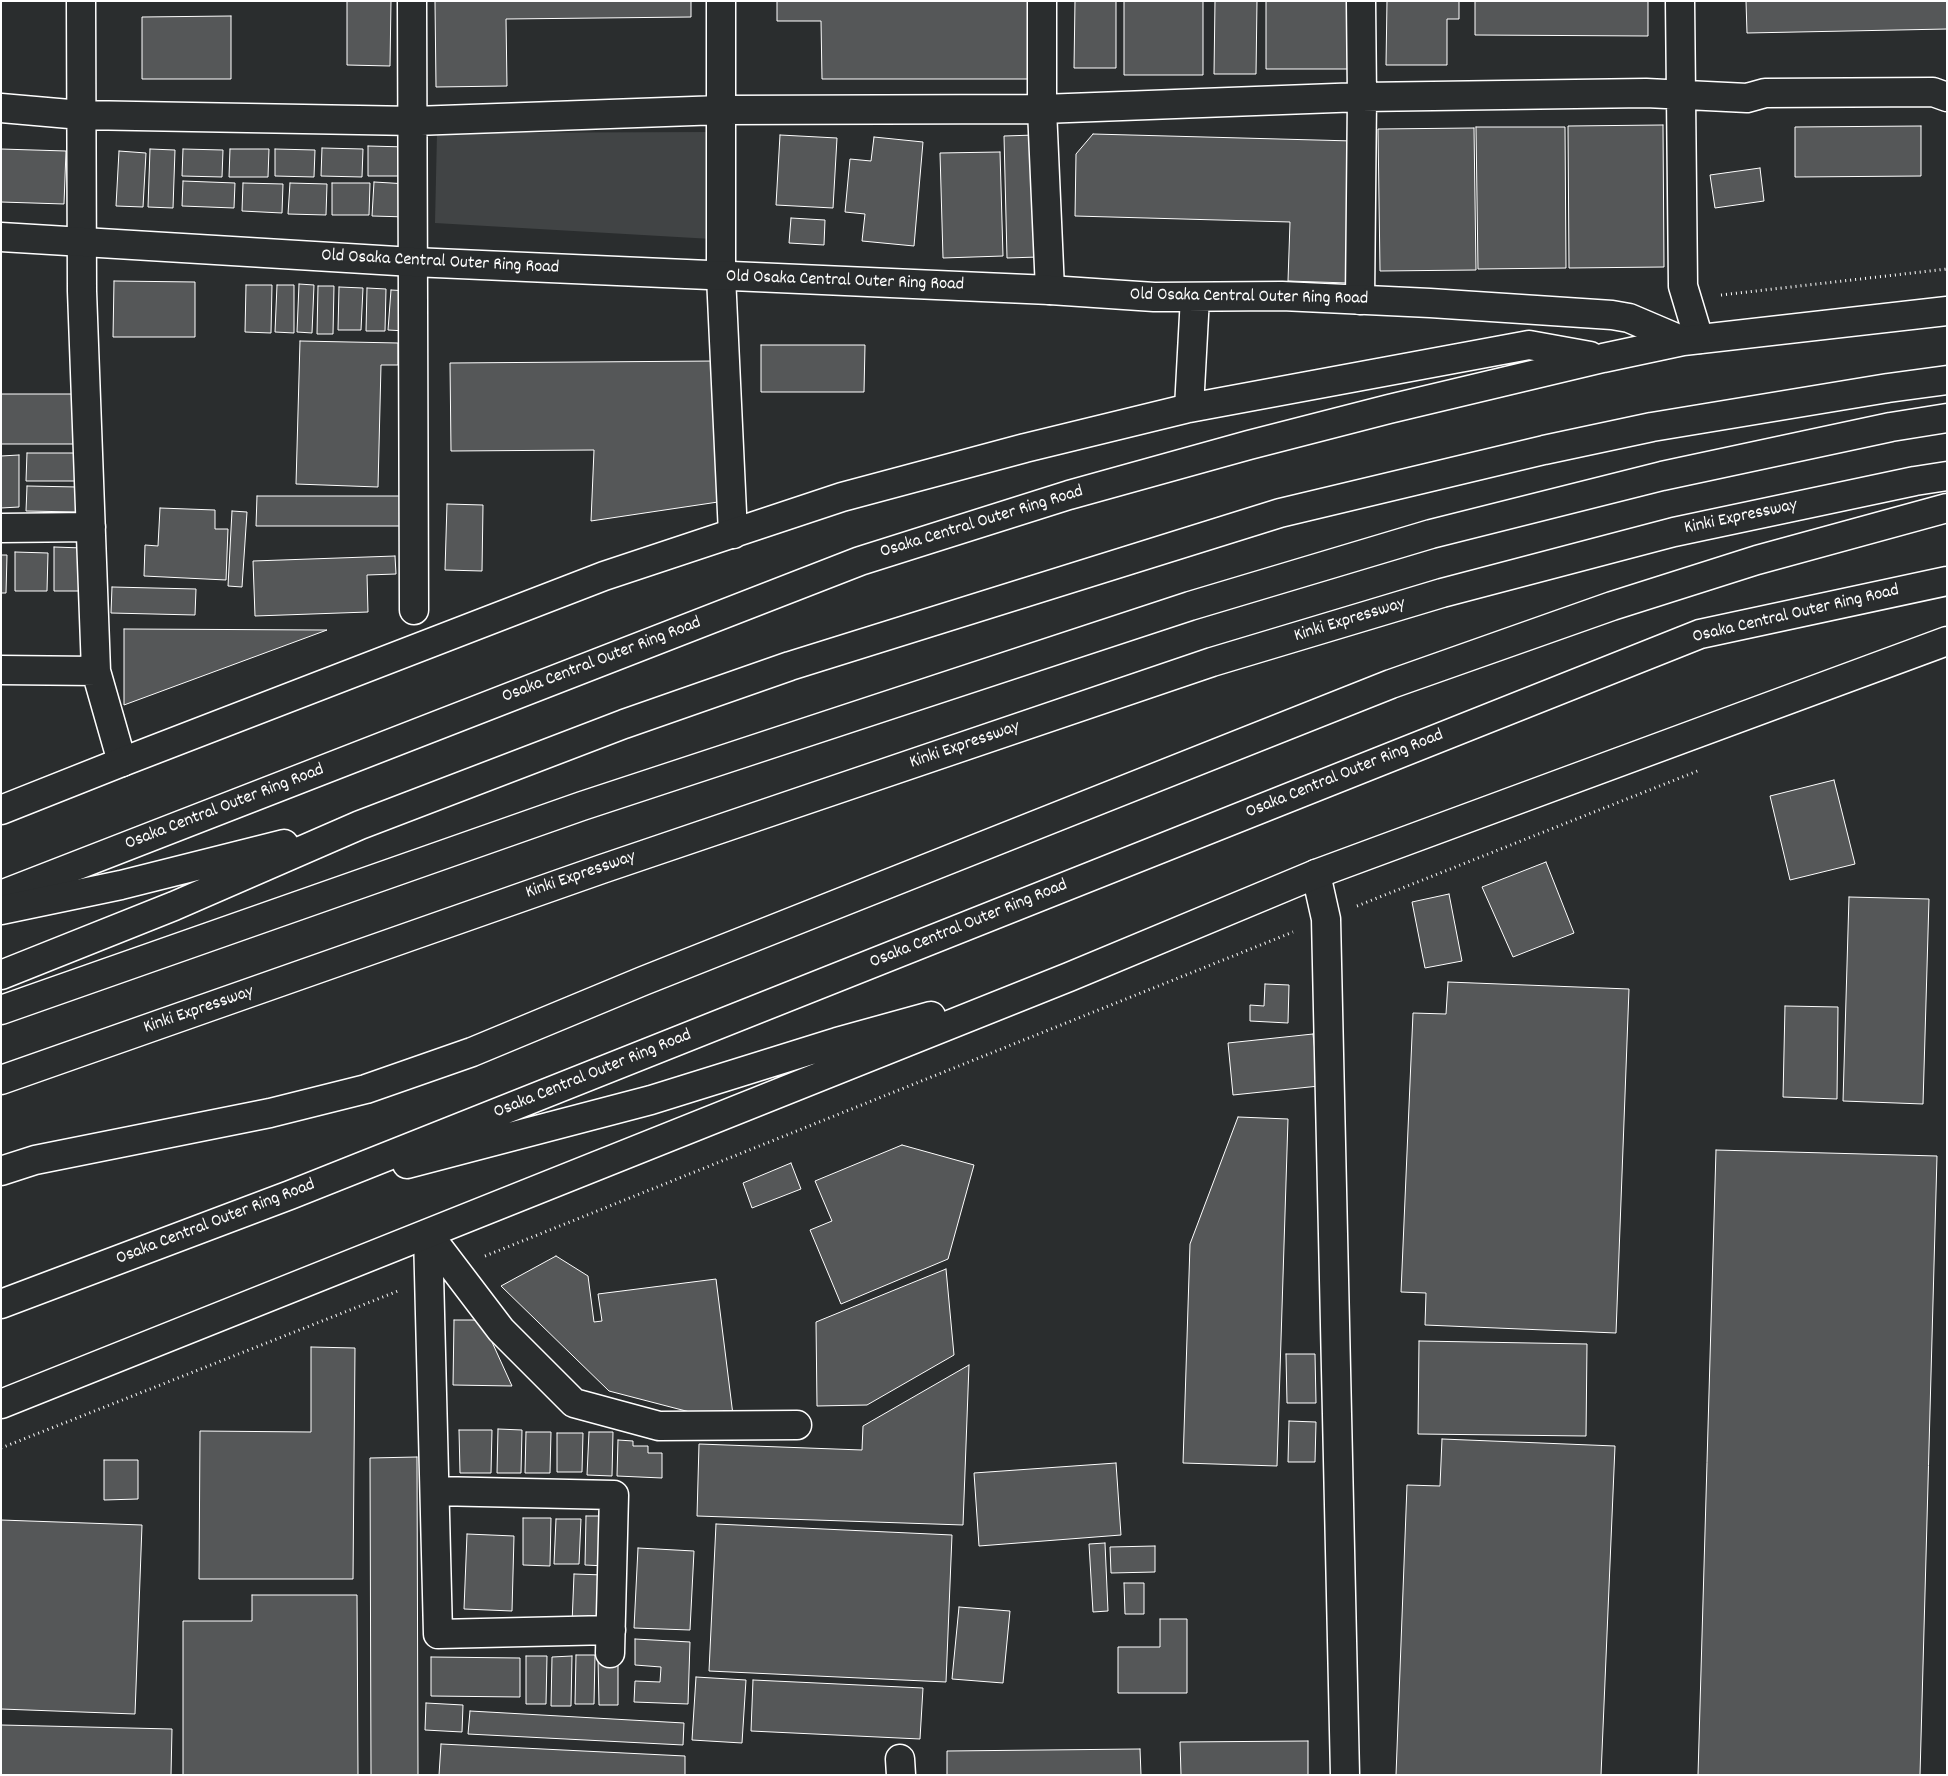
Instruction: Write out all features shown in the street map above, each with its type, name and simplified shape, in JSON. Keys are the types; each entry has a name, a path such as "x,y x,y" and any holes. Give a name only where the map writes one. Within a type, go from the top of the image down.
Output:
{"main road":[{"path":"81,1 82,242 96,671 122,762"},
{"path":"412,1 414,121 412,262 414,610"},
{"path":"721,1 721,276 733,534"},
{"path":"1042,1 1042,109 1050,290"},
{"path":"1360,300 1361,1"},
{"path":"1680,1 1683,286 1691,340"},
{"path":"1,108 81,115 414,121 721,110 1042,109 1362,97 1646,94 1747,98 1765,93 1933,92 1947,97"},
{"name":"Old Osaka Central Outer Ring Road","path":"1,237 412,262 1050,290 1154,297 1282,296 1612,315 1629,318 1691,340"},
{"path":"1190,408 1195,297"},
{"name":"Osaka Central Outer Ring Road","path":"1,895 860,561 1069,495 1389,409 1603,358 1691,340 1947,311"},
{"path":"1,810 604,576 842,497 1025,448 1190,408 1529,345 1603,358"},
{"path":"1,975 174,906 360,825 624,724 790,666 1280,513 1544,450 1652,427 1947,380"},
{"path":"1,1010 582,806 1190,606 1431,534 1643,480 1891,427 1947,418"},
{"name":"Kinki Expressway","path":"1,1080 602,869 1212,662 1442,593 1674,532 1915,481 1947,476"},
{"path":"1,1171 35,1160 270,1113 356,1092 472,1052 661,974 1392,684 1612,606 1757,560 1947,508"},
{"path":"1,528 91,527"},
{"name":"Osaka Central Outer Ring Road","path":"1,1304 290,1195 1700,634 1947,581"},
{"path":"1,1404 1069,977 1316,874 1947,641"},
{"path":"1,670 96,671"},
{"path":"1,910 121,885 360,825"},
{"path":"1316,874 1326,919 1345,1775"},
{"path":"290,1195 651,1100 837,1042 1069,977"},
{"path":"428,1234 501,1330 574,1403 659,1426 797,1424"},
{"path":"428,1234 434,1491 438,1634 610,1642 614,1495 434,1491"}],"path":[{"path":"454,1269 1706,768"},
{"path":"1,1448 429,1278"}],"shaded area":[{"path":"712,132 712,239 435,223 437,133"}],"building":[{"path":"347,1 391,1 390,66 347,65"},
{"path":"435,1 691,1 691,17 506,19 507,86 436,87"},
{"path":"777,1 1031,1 1031,79 822,79 821,21 777,21"},
{"path":"1075,1 1116,1 1116,68 1074,68"},
{"path":"1124,1 1203,1 1203,75 1124,75"},
{"path":"1215,1 1257,1 1256,74 1214,74"},
{"path":"1266,1 1349,1 1349,69 1266,69"},
{"path":"1387,1 1459,1 1459,19 1447,19 1447,65 1386,65"},
{"path":"1475,1 1648,1 1648,36 1475,35"},
{"path":"1746,1 1947,1 1947,29 1747,33"},
{"path":"231,16 231,79 142,79 142,17"},
{"path":"1663,125 1664,267 1569,268 1568,126"},
{"path":"1921,126 1921,176 1795,177 1795,127"},
{"path":"1476,127 1565,127 1566,268 1478,269"},
{"path":"1474,128 1476,270 1380,271 1378,129"},
{"path":"1093,134 1353,141 1348,283 1288,281 1290,222 1075,216 1076,154"},
{"path":"780,135 837,138 833,208 776,205"},
{"path":"1035,135 1038,257 1007,258 1004,136"},
{"path":"874,137 923,142 914,246 862,241 865,214 845,212 850,159 871,161"},
{"path":"368,146 407,147 407,176 368,176"},
{"path":"322,148 363,149 362,177 321,176"},
{"path":"1,149 66,151 64,204 1,202"},
{"path":"150,149 175,150 173,208 148,207"},
{"path":"183,149 223,150 222,177 182,176"},
{"path":"230,149 269,149 268,177 229,177"},
{"path":"275,149 315,150 314,177 275,176"},
{"path":"119,151 146,153 143,207 116,206"},
{"path":"1000,152 1003,256 943,258 940,153"},
{"path":"1760,168 1764,201 1715,208 1710,175"},
{"path":"183,181 235,183 234,208 182,206"},
{"path":"374,182 408,184 407,217 372,216"},
{"path":"243,183 283,184 282,213 242,211"},
{"path":"290,183 327,184 326,215 288,214"},
{"path":"332,183 370,183 369,215 332,215"},
{"path":"791,218 825,220 824,245 789,243"},
{"path":"114,281 195,282 195,337 113,337"},
{"path":"299,284 314,285 312,333 297,332"},
{"path":"246,285 272,285 271,333 245,332"},
{"path":"277,285 294,285 294,333 275,332"},
{"path":"318,286 334,286 333,334 317,334"},
{"path":"339,287 363,288 361,330 338,330"},
{"path":"367,288 386,289 385,331 366,331"},
{"path":"391,290 409,291 406,331 388,330"},
{"path":"300,341 398,343 398,365 381,365 378,487 296,484"},
{"path":"761,345 865,345 864,392 761,392"},
{"path":"717,361 718,502 591,521 594,450 451,451 450,363"},
{"path":"1,394 78,394 78,444 1,444"},
{"path":"27,453 77,453 77,481 26,481"},
{"path":"19,455 19,507 1,508 1,456"},
{"path":"27,486 78,487 77,512 26,511"},
{"path":"257,496 404,496 404,526 256,526"},
{"path":"447,504 483,505 482,571 445,570"},
{"path":"160,508 215,510 215,529 228,529 226,580 144,576 145,545 158,546"},
{"path":"232,511 247,512 242,587 228,586"},
{"path":"54,547 83,548 82,591 54,591"},
{"path":"15,552 48,553 47,591 15,591"},
{"path":"1,555 7,555 6,593 1,593"},
{"path":"395,556 396,574 367,575 368,612 255,616 253,561"},
{"path":"112,587 196,589 195,615 111,613"},
{"path":"124,629 327,630 124,705"},
{"path":"1834,780 1855,864 1790,880 1770,796"},
{"path":"1546,862 1574,933 1513,957 1482,887"},
{"path":"1449,894 1462,961 1425,968 1412,902"},
{"path":"1849,897 1929,899 1923,1104 1843,1101"},
{"path":"1448,982 1629,989 1616,1333 1425,1325 1426,1293 1401,1292 1413,1013 1446,1014"},
{"path":"1265,984 1289,985 1288,1023 1250,1021 1250,1005 1264,1006"},
{"path":"1785,1006 1838,1007 1837,1099 1783,1097"},
{"path":"1313,1034 1319,1086 1233,1095 1228,1043"},
{"path":"1238,1117 1288,1119 1277,1466 1183,1463 1190,1244"},
{"path":"902,1145 974,1165 948,1259 841,1304 810,1230 832,1221 815,1181"},
{"path":"1716,1150 1937,1156 1920,1775 1698,1775"},
{"path":"791,1163 801,1189 752,1208 743,1183"},
{"path":"556,1256 588,1276 594,1322 602,1321 598,1294 716,1279 733,1415 709,1417 609,1391 501,1286"},
{"path":"946,1269 954,1355 867,1405 817,1406 816,1322"},
{"path":"454,1320 482,1320 512,1386 453,1385"},
{"path":"1419,1341 1587,1344 1586,1436 1418,1434"},
{"path":"311,1347 355,1348 353,1579 199,1579 200,1431 311,1432"},
{"path":"1286,1354 1315,1354 1316,1403 1287,1403"},
{"path":"969,1365 963,1525 697,1516 699,1444 862,1450 863,1426"},
{"path":"1289,1421 1316,1422 1315,1462 1288,1462"},
{"path":"498,1429 522,1430 521,1473 497,1473"},
{"path":"459,1430 492,1430 491,1473 460,1473"},
{"path":"526,1432 551,1432 550,1473 525,1473"},
{"path":"589,1432 613,1432 612,1476 587,1475"},
{"path":"557,1433 583,1433 582,1472 557,1472"},
{"path":"1442,1439 1615,1446 1601,1775 1396,1775 1407,1485 1440,1486"},
{"path":"618,1440 633,1441 633,1446 648,1446 648,1453 662,1453 662,1478 617,1476"},
{"path":"417,1457 418,1775 371,1775 370,1458"},
{"path":"104,1460 138,1460 138,1499 104,1500"},
{"path":"1116,1463 1121,1535 979,1546 974,1473"},
{"path":"586,1516 606,1516 606,1566 585,1565"},
{"path":"523,1518 551,1518 550,1566 523,1565"},
{"path":"556,1519 581,1519 579,1564 554,1564"},
{"path":"1,1520 142,1525 135,1714 1,1709"},
{"path":"716,1524 952,1535 946,1682 709,1671"},
{"path":"467,1534 514,1536 512,1611 464,1609"},
{"path":"1105,1543 1108,1611 1093,1612 1089,1544"},
{"path":"1155,1546 1155,1572 1111,1573 1110,1547"},
{"path":"638,1548 694,1551 690,1630 634,1628"},
{"path":"574,1574 604,1575 602,1625 572,1624"},
{"path":"1124,1583 1144,1583 1144,1614 1125,1614"},
{"path":"252,1595 357,1595 358,1775 183,1775 183,1621 252,1621"},
{"path":"959,1607 1010,1611 1003,1683 952,1679"},
{"path":"1160,1619 1187,1619 1187,1693 1118,1693 1118,1647 1160,1647"},
{"path":"635,1639 690,1642 688,1704 634,1702 635,1681 660,1682 661,1667 635,1665"},
{"path":"576,1655 595,1655 594,1704 575,1704"},
{"path":"526,1656 547,1656 546,1704 526,1704"},
{"path":"572,1656 571,1706 551,1706 552,1657"},
{"path":"431,1657 520,1658 520,1697 431,1696"},
{"path":"598,1658 618,1658 618,1705 599,1705"},
{"path":"696,1677 746,1680 742,1743 692,1740"},
{"path":"753,1680 923,1688 920,1739 751,1731"},
{"path":"426,1703 463,1705 462,1732 425,1730"},
{"path":"470,1711 684,1723 683,1745 468,1734"},
{"path":"1,1725 172,1729 171,1775 1,1775"},
{"path":"1308,1741 1308,1775 1181,1775 1180,1742"},
{"path":"441,1744 685,1756 685,1775 439,1775"},
{"path":"1140,1749 1141,1775 947,1775 947,1751"}]}
